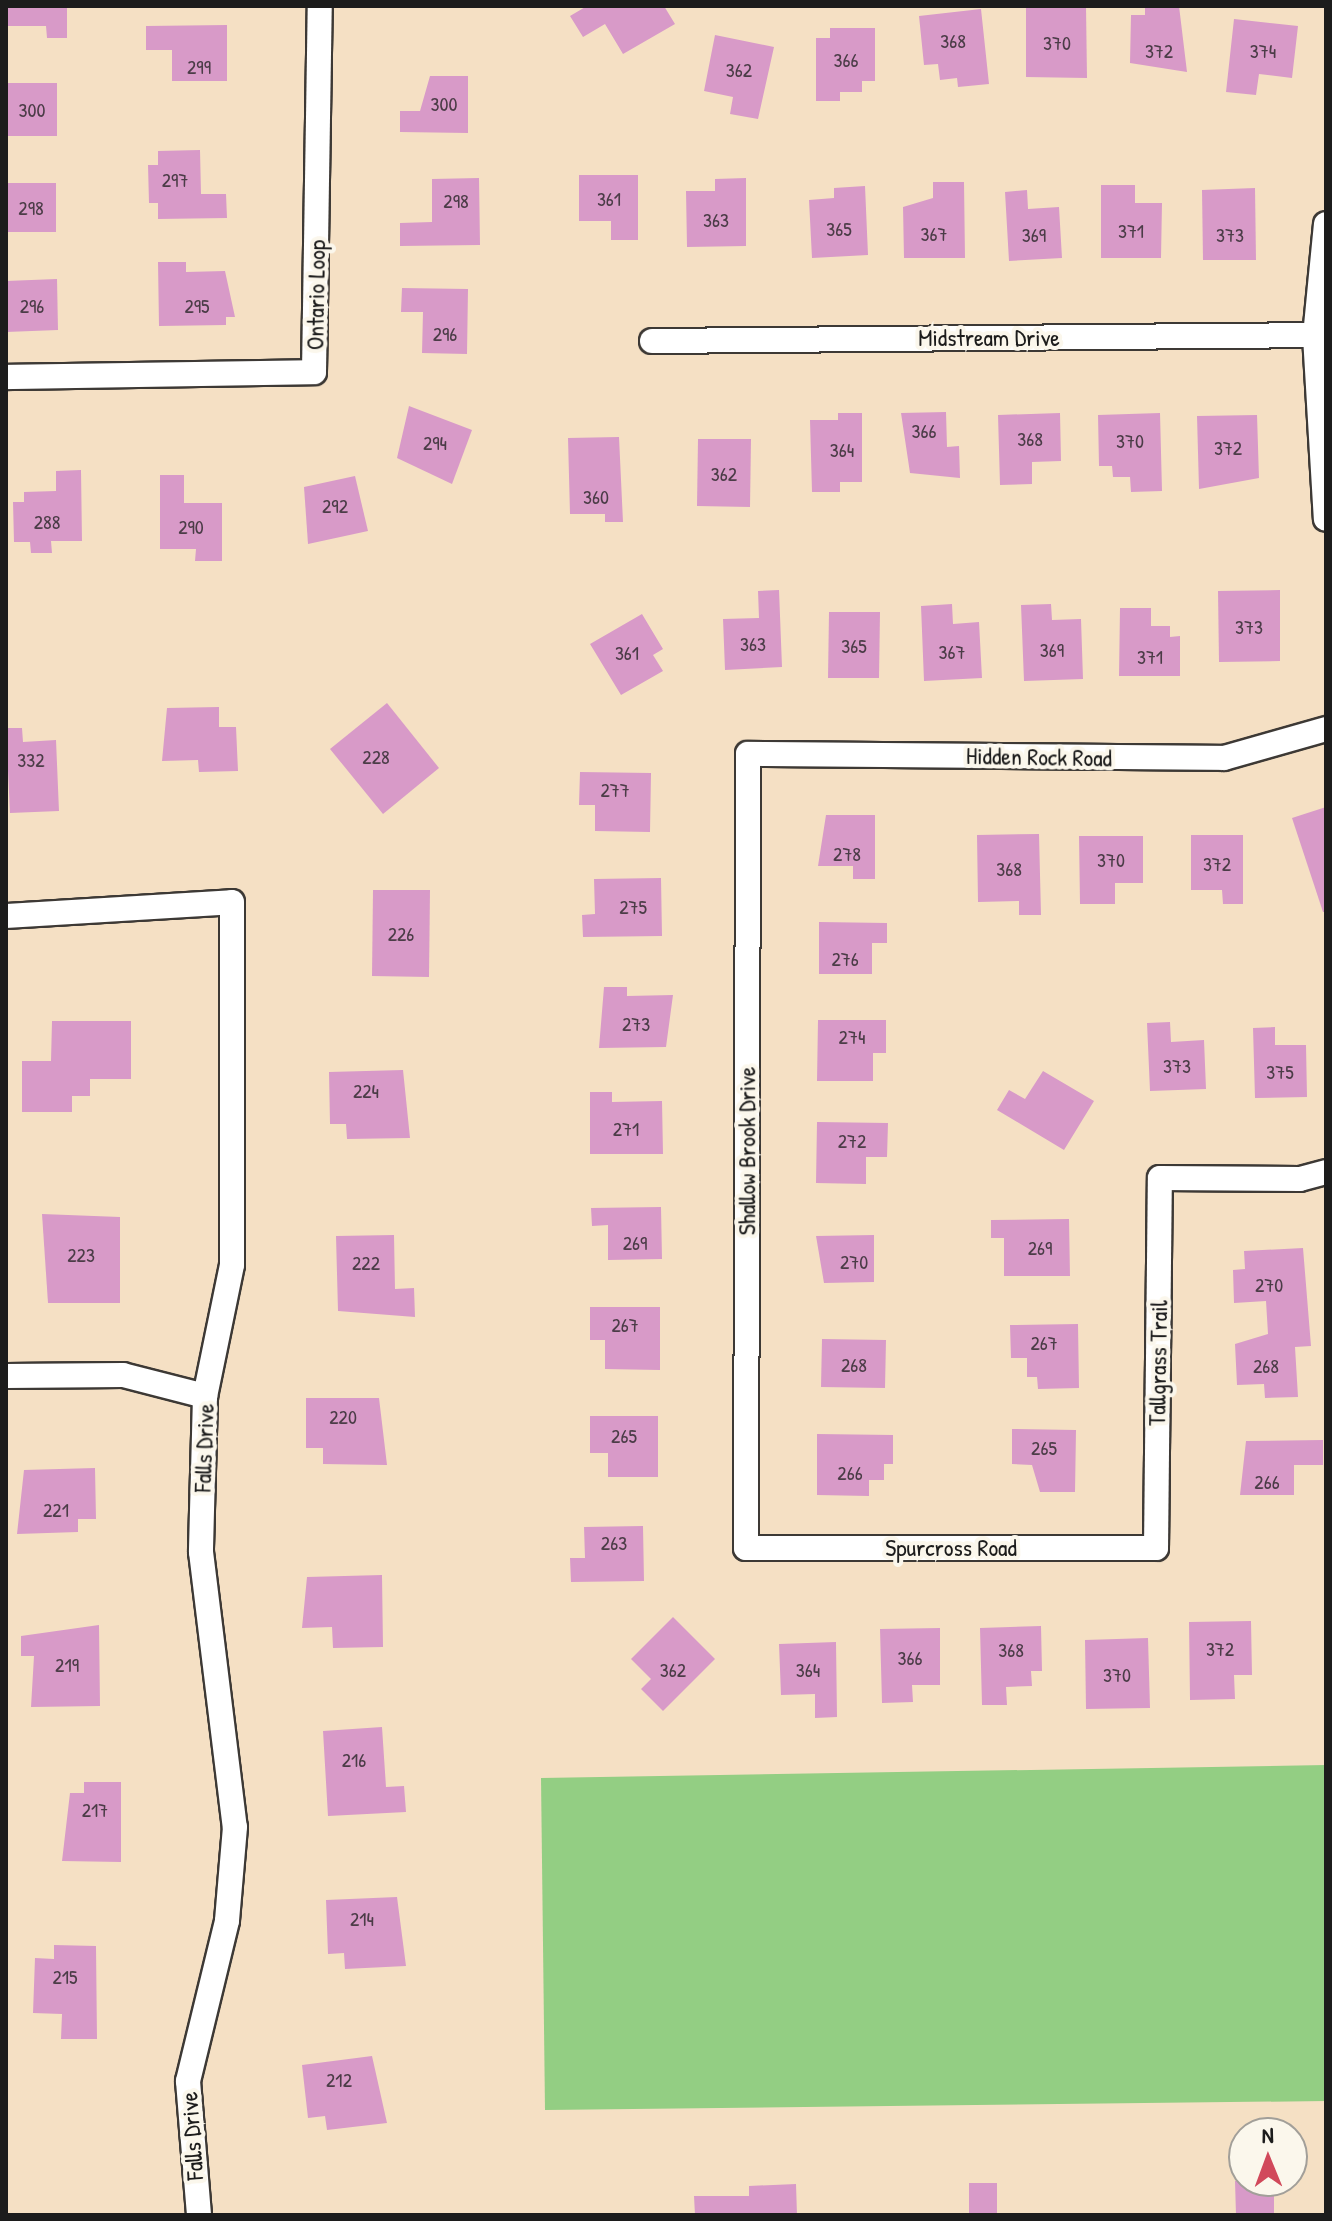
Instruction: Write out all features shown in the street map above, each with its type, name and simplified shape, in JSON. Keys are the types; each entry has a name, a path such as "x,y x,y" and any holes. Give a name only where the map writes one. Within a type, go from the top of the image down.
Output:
{"street":[{"name":"Ontario Loop","path":"6,377 314,372 320,6"},
{"path":"1326,224 1321,336 1326,519"},
{"name":"Midstream Drive","path":"652,341 1321,336"},
{"name":"Hidden Rock Road","path":"748,754 1224,758 1326,729"},
{"name":"Shallow Brook Drive","path":"746,1548 748,754"},
{"name":"Falls Drive","path":"6,916 232,902 232,1265 205,1396 201,1552 235,1827 227,1921 188,2081 199,2215"},
{"name":"Tallgrass Trail","path":"1156,1548 1160,1178 1300,1179 1326,1172"},
{"path":"6,1376 123,1375 205,1396"},
{"name":"Spurcross Road","path":"746,1548 1156,1548"}],"green space":[{"path":"1326,1765 1326,2101 545,2110 541,1778"}],"building":[{"path":"6,6 67,6 67,38 47,38 46,26 6,26"},
{"path":"587,6 664,6 675,24 623,54 605,24 583,37 570,16"},
{"path":"1026,6 1086,6 1087,78 1026,77"},
{"path":"1145,6 1179,6 1187,72 1130,63 1131,15 1145,15"},
{"path":"981,9 989,84 958,87 957,78 940,80 938,64 924,65 919,16"},
{"path":"1234,19 1298,26 1292,78 1259,74 1256,95 1226,92"},
{"path":"227,25 227,81 172,81 172,50 146,50 146,26"},
{"path":"830,28 875,28 875,81 862,81 862,92 840,92 840,101 816,101 816,38 830,38"},
{"path":"715,35 774,47 758,119 730,114 733,97 704,91"},
{"path":"430,76 468,76 468,133 400,132 400,111 420,111"},
{"path":"6,83 57,83 57,136 6,136"},
{"path":"200,150 201,194 226,194 227,218 158,219 158,203 149,203 148,165 158,165 158,151"},
{"path":"579,175 638,175 638,240 611,240 611,221 579,221"},
{"path":"479,178 480,245 400,246 400,223 432,222 432,179"},
{"path":"746,178 746,246 687,247 686,191 715,191 715,179"},
{"path":"933,182 964,182 965,258 904,258 903,207 933,198"},
{"path":"6,183 56,183 56,232 6,232"},
{"path":"1101,185 1135,185 1135,203 1162,203 1161,258 1101,258"},
{"path":"865,186 868,255 812,258 809,200 834,198 834,188"},
{"path":"1255,188 1256,260 1203,260 1202,190"},
{"path":"1027,190 1028,209 1059,207 1062,258 1009,261 1005,192"},
{"path":"158,262 186,262 186,272 225,271 235,317 226,317 226,325 159,326"},
{"path":"57,279 58,330 6,332 6,281"},
{"path":"402,288 468,289 467,354 422,353 423,312 401,312"},
{"path":"409,406 472,430 452,484 397,458"},
{"path":"946,412 947,447 959,446 960,478 910,473 901,413"},
{"path":"838,413 862,413 862,482 840,482 840,492 812,492 810,420 838,420"},
{"path":"1060,413 1061,461 1032,462 1032,484 1000,485 998,415"},
{"path":"1160,413 1162,491 1131,492 1130,477 1113,477 1112,466 1099,466 1098,415"},
{"path":"1257,415 1259,478 1199,489 1197,416"},
{"path":"619,437 623,522 605,522 605,514 570,514 568,438"},
{"path":"698,439 751,439 750,507 697,506"},
{"path":"81,470 82,541 51,541 52,553 31,553 30,542 14,542 13,502 24,502 24,492 56,491 56,471"},
{"path":"160,475 184,475 184,503 222,503 222,561 195,561 196,549 160,549"},
{"path":"355,476 368,531 308,544 304,487"},
{"path":"779,590 782,667 725,670 723,619 759,618 758,591"},
{"path":"1280,590 1280,661 1219,662 1218,591"},
{"path":"952,604 953,624 979,622 982,678 924,681 921,606"},
{"path":"1051,604 1052,620 1081,619 1083,679 1024,681 1021,605"},
{"path":"1120,608 1151,608 1151,626 1170,626 1170,637 1180,636 1180,676 1119,676"},
{"path":"829,612 880,612 879,678 828,678"},
{"path":"642,614 663,649 653,655 663,671 621,695 590,644"},
{"path":"387,703 439,768 383,814 330,749"},
{"path":"219,707 219,727 236,727 238,771 199,772 198,760 162,761 167,708"},
{"path":"6,728 22,728 23,742 56,740 59,811 10,813"},
{"path":"580,772 651,773 650,832 595,831 595,805 579,805"},
{"path":"1326,807 1326,912 1323,912 1292,818"},
{"path":"826,815 875,815 875,879 853,879 853,866 818,866"},
{"path":"1039,834 1041,915 1019,915 1019,901 978,902 977,835"},
{"path":"1191,835 1243,835 1243,904 1223,904 1222,890 1191,890"},
{"path":"1079,836 1143,836 1143,883 1115,883 1115,904 1080,904"},
{"path":"661,878 662,936 583,937 582,915 595,914 594,879"},
{"path":"373,890 430,890 429,977 372,976"},
{"path":"819,922 887,923 887,943 872,943 872,974 819,974"},
{"path":"604,987 627,987 627,996 673,995 666,1047 599,1048"},
{"path":"818,1020 886,1020 886,1053 873,1053 873,1081 817,1081"},
{"path":"52,1021 131,1021 131,1079 90,1079 90,1096 72,1096 72,1112 22,1112 22,1061 51,1061"},
{"path":"1170,1022 1171,1042 1204,1040 1206,1089 1150,1091 1147,1023"},
{"path":"1275,1027 1275,1045 1306,1045 1307,1097 1255,1098 1253,1028"},
{"path":"403,1070 410,1138 347,1139 346,1124 330,1124 329,1072"},
{"path":"1043,1071 1094,1101 1064,1150 997,1110 1009,1090 1025,1099"},
{"path":"590,1092 612,1092 612,1102 662,1101 663,1154 590,1154"},
{"path":"817,1122 888,1123 887,1157 866,1157 866,1184 816,1183"},
{"path":"661,1207 662,1259 608,1260 608,1225 592,1226 591,1208"},
{"path":"42,1214 120,1217 120,1303 48,1303"},
{"path":"1069,1219 1070,1276 1004,1276 1004,1238 991,1238 991,1220"},
{"path":"394,1235 395,1289 414,1288 415,1317 338,1311 336,1236"},
{"path":"874,1235 874,1282 824,1283 816,1236"},
{"path":"1303,1248 1311,1346 1295,1347 1298,1397 1265,1398 1264,1384 1237,1385 1235,1344 1268,1334 1266,1301 1234,1303 1233,1270 1245,1269 1244,1251"},
{"path":"590,1307 660,1307 660,1370 605,1369 605,1340 590,1340"},
{"path":"1078,1324 1079,1388 1038,1389 1037,1377 1027,1377 1027,1358 1011,1358 1010,1325"},
{"path":"822,1339 886,1340 885,1388 821,1387"},
{"path":"306,1398 379,1398 387,1465 323,1464 323,1448 306,1448"},
{"path":"590,1416 658,1416 658,1477 608,1477 608,1453 590,1453"},
{"path":"1012,1429 1076,1430 1075,1492 1040,1492 1032,1465 1012,1464"},
{"path":"817,1434 893,1435 893,1464 884,1464 884,1480 869,1480 869,1496 817,1495"},
{"path":"1323,1440 1323,1465 1294,1465 1294,1495 1240,1495 1246,1441"},
{"path":"95,1468 96,1519 78,1519 78,1532 17,1534 24,1470"},
{"path":"643,1526 644,1581 571,1582 570,1558 585,1558 584,1527"},
{"path":"382,1575 383,1647 333,1648 332,1627 302,1628 307,1577"},
{"path":"673,1617 715,1659 663,1711 641,1689 651,1679 631,1659"},
{"path":"1251,1621 1252,1675 1234,1675 1235,1699 1190,1700 1189,1622"},
{"path":"99,1625 100,1706 31,1707 34,1656 21,1656 21,1636"},
{"path":"1041,1626 1042,1671 1031,1671 1032,1686 1006,1687 1007,1705 982,1705 980,1628"},
{"path":"940,1628 940,1685 912,1685 913,1702 882,1703 880,1629"},
{"path":"1148,1638 1150,1708 1086,1709 1085,1640"},
{"path":"836,1642 837,1717 815,1718 815,1694 781,1695 779,1644"},
{"path":"382,1727 386,1787 404,1786 406,1812 328,1816 323,1731"},
{"path":"84,1782 121,1782 121,1862 62,1861 70,1793 84,1793"},
{"path":"397,1897 406,1966 345,1969 344,1953 328,1954 326,1900"},
{"path":"54,1945 96,1946 97,2039 61,2039 62,2014 33,2013 35,1958 54,1959"},
{"path":"372,2056 387,2123 327,2130 325,2116 308,2118 302,2065"},
{"path":"969,2183 997,2183 997,2215 969,2215"},
{"path":"796,2184 797,2215 695,2215 694,2196 749,2196 749,2186"},
{"path":"1235,2197 1274,2197 1274,2215 1236,2215"}]}
